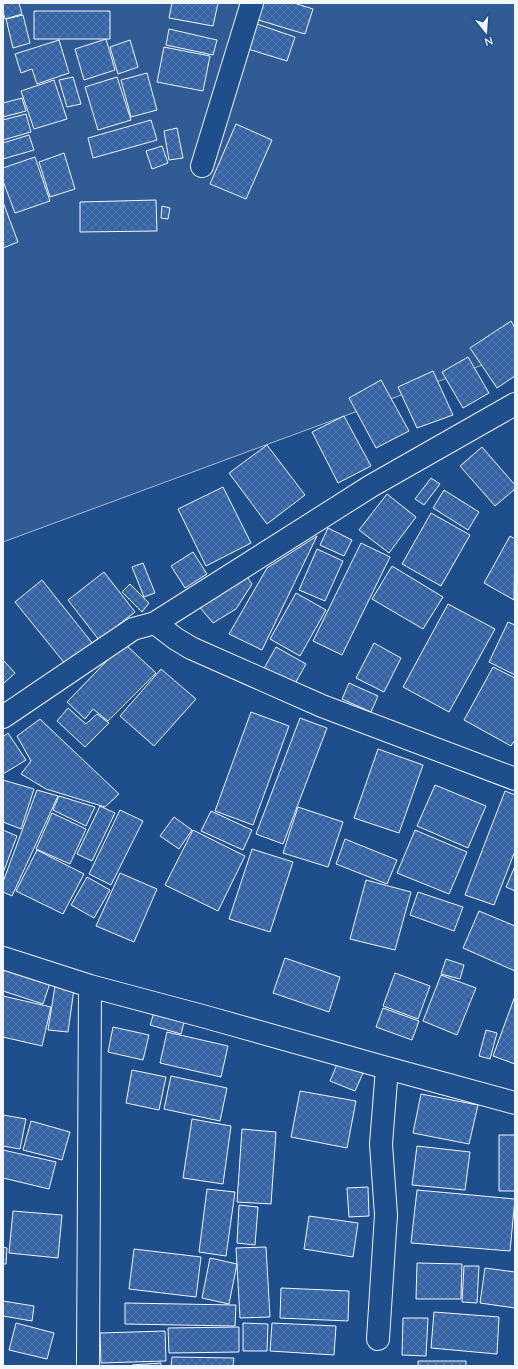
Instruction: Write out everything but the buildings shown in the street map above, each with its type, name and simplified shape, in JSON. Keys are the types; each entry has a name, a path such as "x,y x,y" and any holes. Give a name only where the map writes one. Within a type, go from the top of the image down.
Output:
{"street":[{"path":"202,166 252,3"},
{"path":"3,717 133,628 155,623 371,486 515,404"},
{"path":"155,623 191,648 322,706 515,779"},
{"path":"3,958 90,986 515,1103"},
{"path":"88,1366 90,986"},
{"path":"378,1339 386,1215 381,1144 387,1068"}],"shaded area":[{"path":"3,3 515,3 515,353 3,542"}]}
